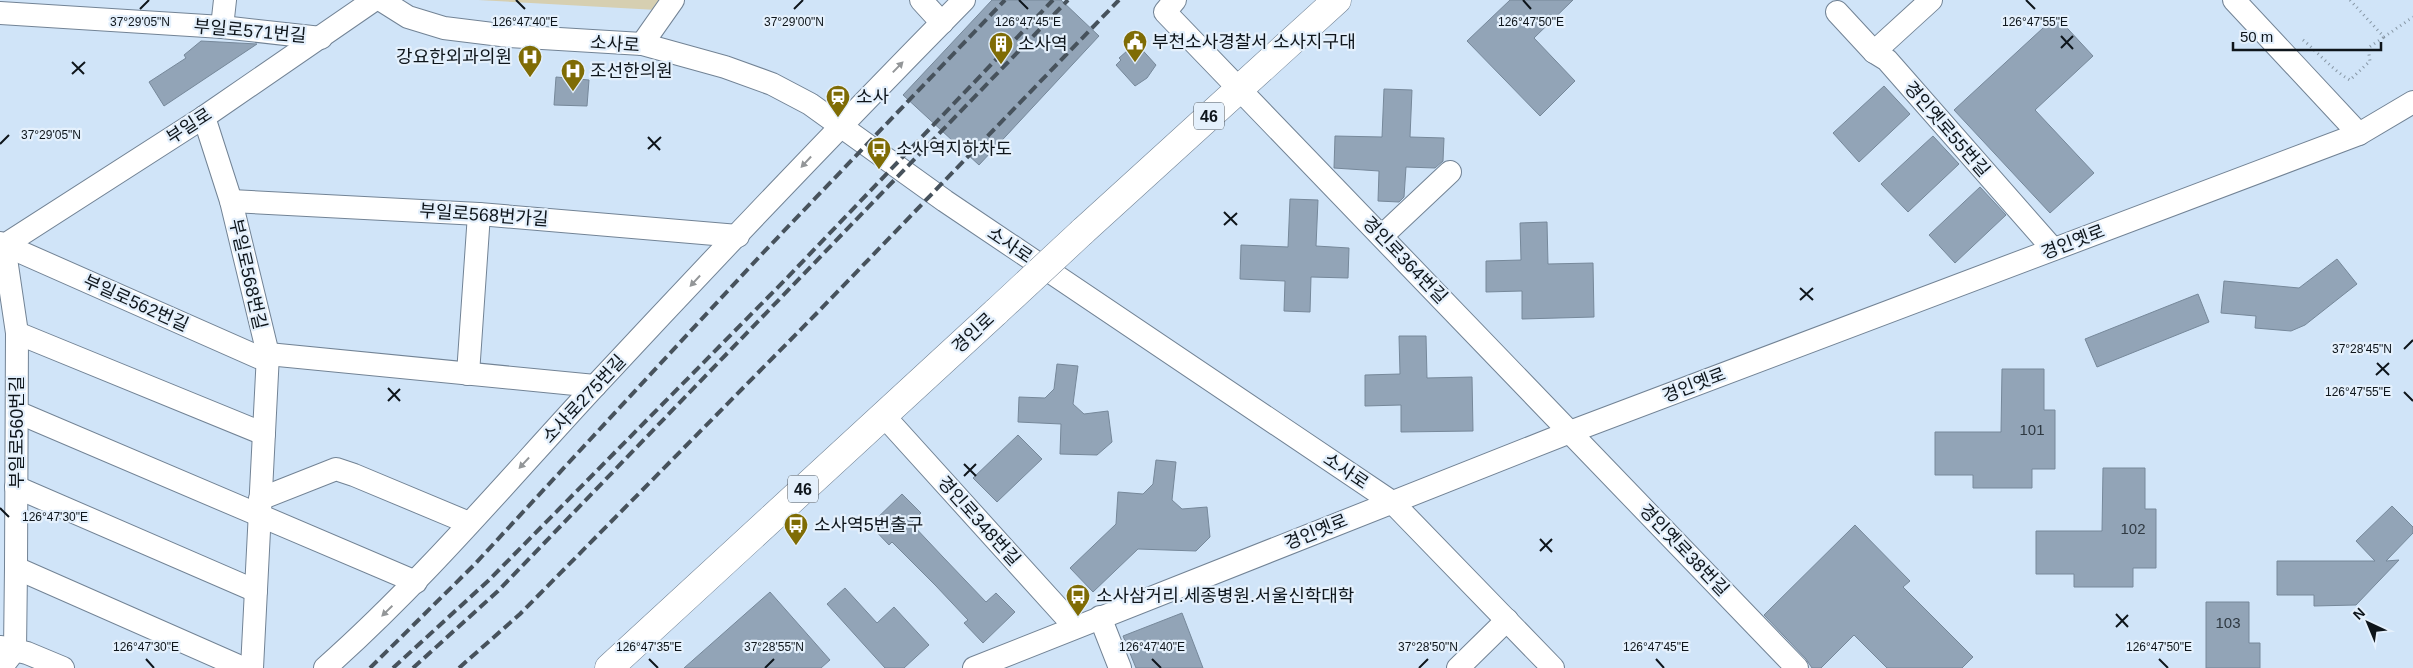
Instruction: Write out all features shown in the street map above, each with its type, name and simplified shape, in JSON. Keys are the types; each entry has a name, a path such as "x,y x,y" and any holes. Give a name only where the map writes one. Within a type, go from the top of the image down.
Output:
{"main road":[{"name":"경인로","path":"609,668 1337,0"}],"street":[{"path":"222,27 225,0"},
{"name":"부일로","path":"1,245 204,117 374,0"},
{"name":"소사로","path":"381,0 408,17 444,28 509,36 642,44 725,67 772,84 810,104 953,206 1392,502 1553,668"},
{"path":"642,44 673,0"},
{"path":"921,0 942,23"},
{"name":"소사로275번길","path":"325,668 416,582 595,386 840,127 964,0"},
{"name":"경인로364번길","path":"1174,0 1165,12 1570,432"},
{"path":"1874,52 1931,0"},
{"path":"2234,0 2359,134"},
{"name":"경인옛로55번길","path":"1837,12 1874,52 1886,60 2053,249"},
{"name":"부일로571번길","path":"0,13 222,27 321,38"},
{"name":"경인옛로","path":"974,668 1570,432 2359,134 2413,102"},
{"name":"부일로568번길","path":"204,117 231,201 267,358 252,668"},
{"path":"1382,236 1450,172"},
{"name":"부일로568번가길","path":"231,201 479,214 738,236"},
{"path":"468,374 479,214"},
{"name":"부일로560번길","path":"1,245 17,333 17,412 11,477 16,568 8,648"},
{"name":"부일로562번길","path":"1,245 267,358 595,386"},
{"path":"17,333 264,434"},
{"path":"17,412 260,506 416,582"},
{"name":"경인로348번길","path":"884,416 1075,627"},
{"name":"경인옛로38번길","path":"1570,432 1798,668"},
{"path":"260,506 336,470 354,475 469,523"},
{"path":"11,477 256,590"},
{"path":"16,568 243,668"},
{"path":"1100,618 1120,668"},
{"path":"1458,668 1507,620"},
{"path":"1,668 8,648 63,668"}],"path":[{"path":"2350,0 2384,37"},
{"path":"2299,37 2321,55 2336,73 2350,80 2370,61 2368,48 2413,17"}],"shaded area":[{"path":"478,0 661,0 657,10"}],"building":[{"name":"소사역","path":"992,0 1061,0 1099,36 979,165 903,95"},
{"path":"1510,0 1573,0 1534,38 1575,81 1540,116 1467,41"},
{"path":"2056,16 2093,56 2035,110 2094,173 2050,213 1954,110"},
{"path":"201,41 257,44 164,106 149,82 186,58 184,55"},
{"path":"1136,43 1156,65 1147,78 1135,86 1116,65 1121,60 1119,58"},
{"path":"556,77 589,80 587,106 554,105"},
{"path":"1884,86 1910,114 1859,162 1833,133"},
{"path":"1384,89 1412,90 1410,137 1444,138 1443,161 1435,168 1406,167 1404,197 1399,202 1378,201 1379,171 1334,168 1335,136 1382,137"},
{"path":"1933,136 1959,164 1908,212 1881,184"},
{"path":"1980,187 2006,215 1955,263 1929,235"},
{"path":"1290,199 1318,200 1316,246 1349,248 1348,278 1311,277 1310,312 1284,311 1285,281 1240,279 1241,245 1288,247"},
{"path":"1547,222 1548,264 1593,263 1594,317 1522,319 1522,291 1486,292 1486,261 1521,260 1520,223"},
{"path":"2337,259 2357,284 2305,325 2291,331 2255,328 2256,316 2221,313 2224,281 2299,288"},
{"path":"2198,294 2209,322 2097,367 2085,339"},
{"path":"1399,336 1426,336 1427,378 1472,377 1473,431 1401,432 1401,405 1365,406 1365,375 1400,374"},
{"path":"1057,364 1078,366 1073,404 1084,414 1108,411 1112,442 1097,455 1060,454 1061,424 1018,422 1019,397 1045,398 1054,389"},
{"path":"2002,369 2044,369 2044,410 2055,410 2055,469 2032,469 2032,488 1973,488 1973,475 1935,475 1935,432 2001,432"},
{"path":"1018,435 1042,459 997,502 973,478"},
{"path":"1156,460 1176,462 1172,500 1182,509 1207,507 1210,537 1196,551 1138,549 1093,592 1070,568 1116,524 1118,492 1143,494 1153,484"},
{"path":"2103,468 2145,468 2145,509 2156,509 2156,568 2133,568 2133,587 2074,587 2074,574 2036,574 2036,531 2102,531"},
{"path":"902,494 921,513 911,523 986,602 996,593 1015,612 983,643 964,623 968,620 936,586 892,542 889,545 870,525"},
{"path":"2392,506 2413,527 2413,533 2386,561 2399,560 2356,605 2314,606 2314,595 2277,595 2277,561 2375,561 2356,541"},
{"path":"1855,525 1910,581 1903,587 1973,657 1962,668 1887,668 1854,635 1821,668 1812,668 1806,659 1764,615"},
{"path":"845,588 877,623 894,607 929,645 904,668 885,668 827,604"},
{"path":"770,592 830,660 821,668 684,668"},
{"path":"2206,602 2249,602 2249,643 2260,643 2260,668 2206,668"},
{"path":"1182,613 1203,668 1136,668 1123,636"}],"railway":[{"path":"370,668 474,565 760,256 1005,0"},
{"path":"393,668 488,581 784,281 1053,0"},
{"path":"413,668 498,591 1068,0"},
{"path":"459,668 520,614 816,314 1119,0"}],"place":[{"name":"부천소사경찰서 소사지구대","path":"1135,63"},
{"name":"소사역","path":"1001,65"},
{"name":"강요한외과의원","path":"530,78"},
{"name":"조선한의원","path":"573,92"},
{"name":"소사","path":"838,118"},
{"name":"소사역지하차도","path":"879,170"},
{"name":"소사역5번출구","path":"796,546"},
{"name":"소사삼거리.세종병원.서울신학대학","path":"1078,617"}]}
